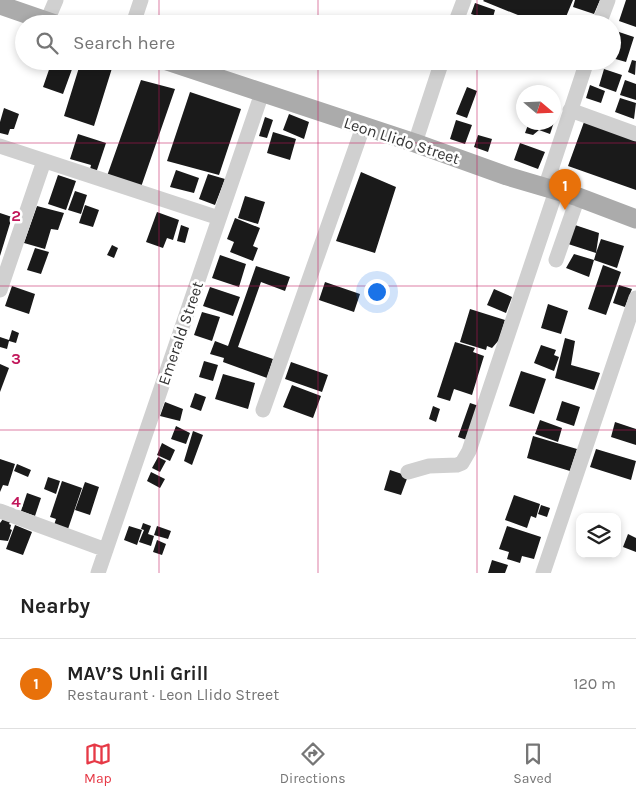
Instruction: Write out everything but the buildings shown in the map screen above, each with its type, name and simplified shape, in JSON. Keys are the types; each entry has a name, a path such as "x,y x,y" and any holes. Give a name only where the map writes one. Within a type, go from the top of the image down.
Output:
{"main road":[{"path":"0,5 30,15"},
{"name":"Leon Llido Street","path":"194,70 550,190 578,197 636,220"}],"street":[{"path":"53,15 56,0"},
{"path":"136,15 141,0"},
{"path":"458,15 464,0"},
{"path":"603,15 608,0"},
{"path":"415,144 439,70"},
{"path":"408,472 429,466 457,465 466,458 546,221 550,190 570,110 584,70"},
{"name":"Emerald Street","path":"98,573 262,93"},
{"path":"570,110 636,133"},
{"path":"263,410 363,127"},
{"path":"0,146 220,218"},
{"path":"0,290 44,161"},
{"path":"556,260 578,197"},
{"path":"546,221 568,224"},
{"path":"543,573 636,298"},
{"path":"0,511 106,550"}],"place":[{"name":"MAV’S Unli Grill","path":"565,210"}]}
